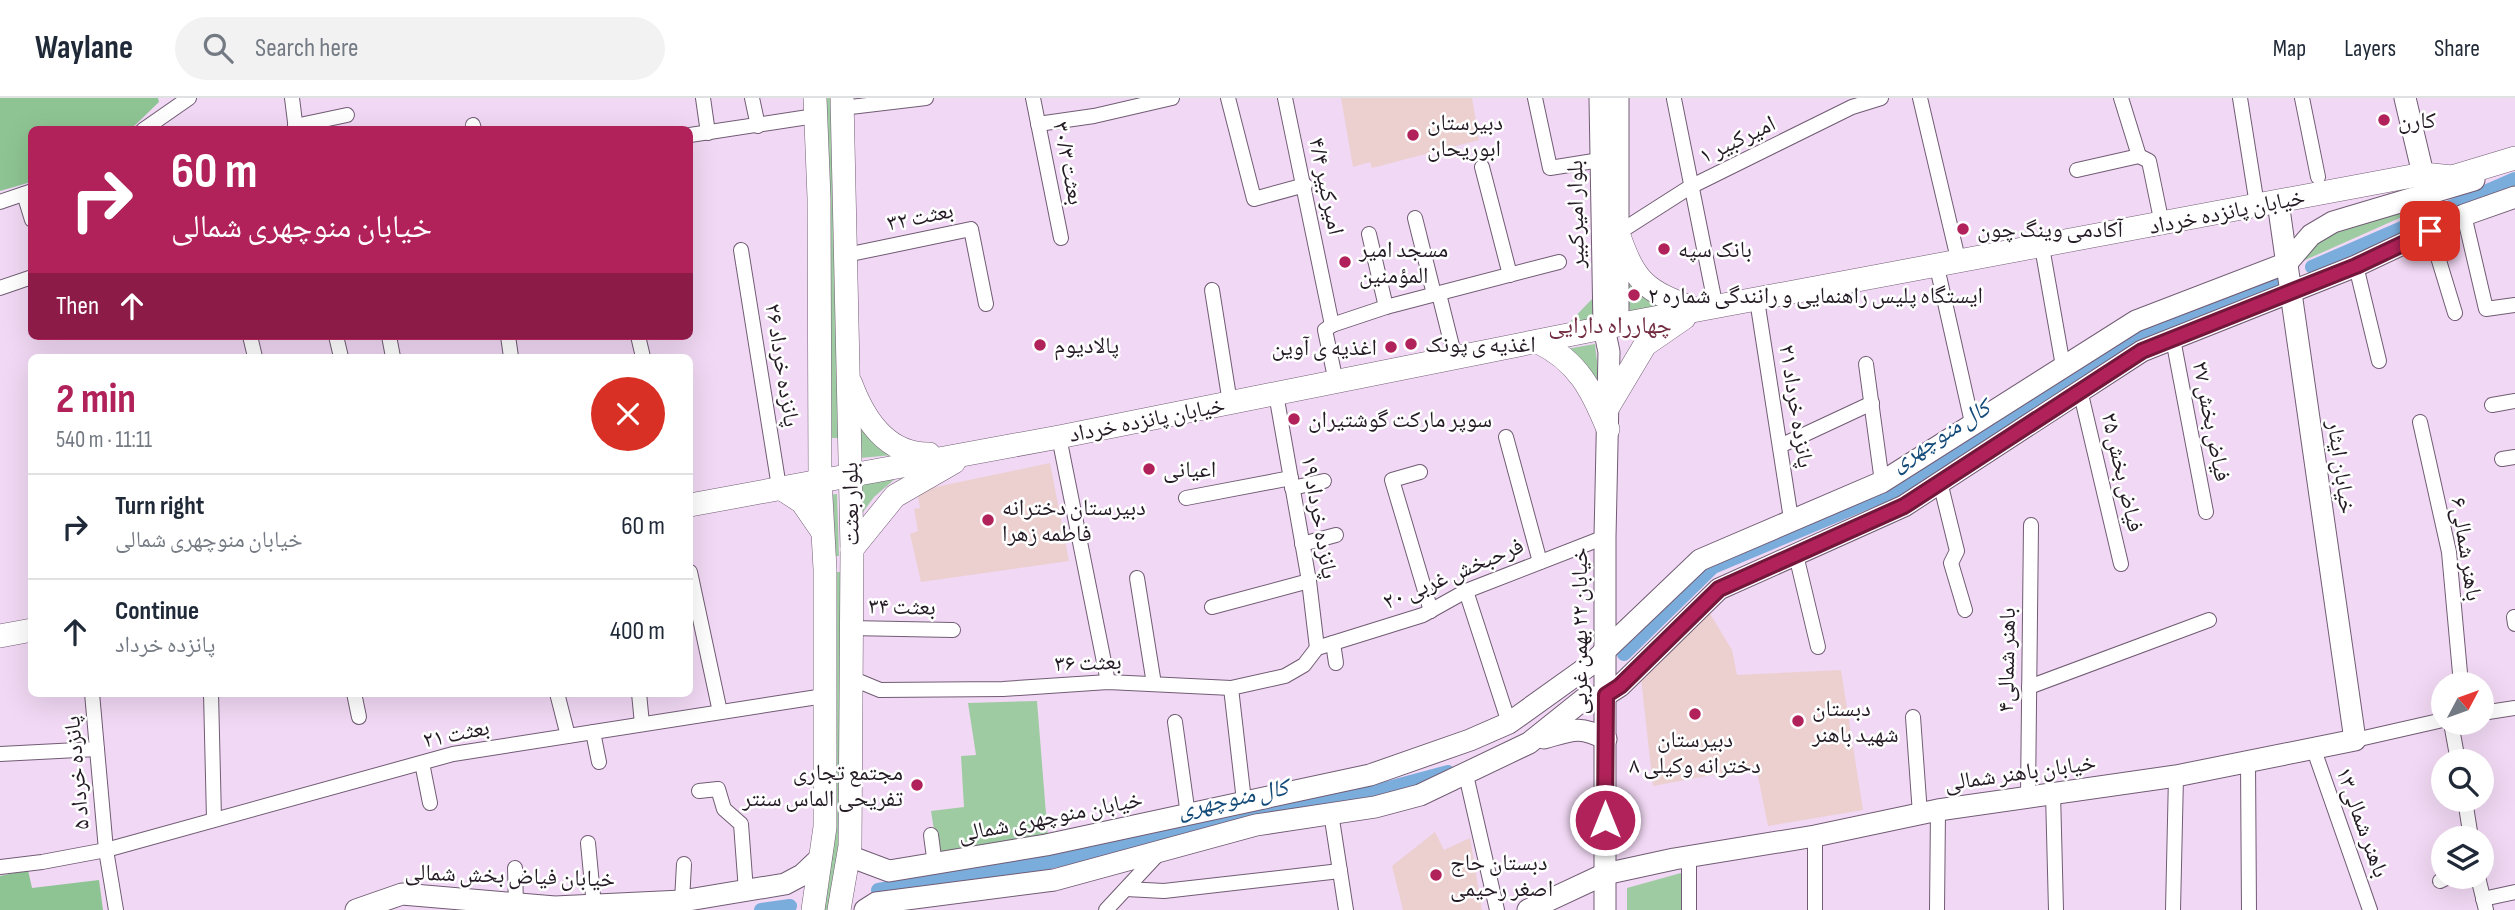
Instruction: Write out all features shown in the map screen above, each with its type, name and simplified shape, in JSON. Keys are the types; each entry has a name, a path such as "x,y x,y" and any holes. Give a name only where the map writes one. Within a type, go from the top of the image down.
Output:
{"main road":[{"name":"بلوار بعثت","path":"839,910 849,856 851,702 851,559 842,103"},
{"name":"بلوار بعثت","path":"813,910 825,827 825,569 820,479 819,198 815,107"},
{"name":"خیابان پانزده خرداد","path":"2423,174 2447,161 2515,145"},
{"name":"خیابان پانزده خرداد","path":"693,504 1059,437 1611,327 2423,174 2452,177 2515,159"},
{"path":"1618,233 1628,264 1641,281 1658,296 1707,309"},
{"path":"1608,418 1645,345 1667,328 1707,309"},
{"path":"1538,342 1557,351 1573,364 1608,418"},
{"path":"846,370 860,406 872,425 901,450 919,454 970,452"},
{"path":"825,569 851,559 895,496 911,484 970,452"},
{"path":"779,487 802,502 822,530"},
{"path":"0,636 28,631"}],"street":[{"path":"149,126 167,105 189,98"},
{"path":"292,98 295,126"},
{"path":"703,98 708,133"},
{"path":"752,98 758,126"},
{"path":"842,103 926,98"},
{"name":"بعثت ۳۰/۳","path":"1033,98 1061,237"},
{"path":"1038,124 1094,116 1172,98"},
{"path":"1228,98 1254,199 1305,185"},
{"name":"امیرکبیر ۴/۴","path":"1285,98 1332,325 1325,330 1336,382"},
{"path":"1535,98 1550,168 1600,160"},
{"name":"بلوار امیرکبیر","path":"1600,98 1600,160 1611,327"},
{"name":"بلوار امیرکبیر","path":"1611,327 1618,233 1618,98"},
{"name":"امیرکبیر ۱","path":"1618,233 1690,187 1852,107 1881,98"},
{"path":"1920,98 1973,427"},
{"path":"2121,98 2139,156 2148,162 2162,224"},
{"path":"2240,98 2267,204"},
{"path":"2302,98 2318,177"},
{"path":"2405,98 2423,174"},
{"path":"1674,99 1690,187 1707,309"},
{"path":"693,135 758,126 815,107"},
{"path":"300,126 347,116"},
{"path":"2077,170 2139,156"},
{"name":"خیابان منوچهری شمالی","path":"849,856 889,872 1188,815 1395,768 1509,723 1605,651 1700,560 1882,482 1973,427 2136,321 2287,263 2311,235 2333,222 2500,172 2515,159"},
{"path":"1482,167 1510,275"},
{"path":"0,202 28,192"},
{"path":"1529,743 1584,699 1606,695 1620,686 1719,589 1904,506 2142,351 2356,266 2465,215 2515,197"},
{"name":"خیابان ایثار","path":"2267,204 2287,263 2355,740"},
{"path":"2465,215 2486,309 2515,305"},
{"path":"1415,218 1455,358"},
{"name":"بعثت ۳۲","path":"846,255 971,229 986,304"},
{"path":"2430,231 2455,313"},
{"path":"1369,234 1386,307"},
{"path":"2042,247 2063,366"},
{"name":"پانزده خرداد ۲۶","path":"741,250 779,487"},
{"path":"1332,325 1386,307 1559,262"},
{"path":"2356,266 2379,361"},
{"path":"0,288 28,278"},
{"path":"1212,290 1230,403"},
{"name":"پانزده خرداد ۲۱","path":"1757,300 1782,445 1791,519"},
{"name":"خیابان ۲۲ بهمن غربی","path":"1605,910 1605,537 1611,327"},
{"name":"فیاض بخش ۲۷","path":"2173,339 2206,512"},
{"path":"1867,364 1882,482"},
{"name":"فیاض بخش ۲۵","path":"2080,390 2121,564"},
{"name":"پانزده خرداد ۱۹","path":"1276,394 1309,581 1317,648"},
{"path":"2492,405 2515,401"},
{"path":"1782,445 1872,403"},
{"name":"باهنر شمالی۶","path":"2420,422 2449,552 2460,672"},
{"path":"1059,437 1108,682"},
{"path":"1506,437 1540,562"},
{"path":"1420,471 1392,480 1431,611"},
{"path":"1186,498 1324,481"},
{"path":"1940,482 1957,551 1951,563 1965,610"},
{"name":"باهنر شمالی۴","path":"2028,796 2031,525"},
{"path":"1302,544 1336,535"},
{"name":"فرحبخش غربی ۲۰","path":"1317,648 1412,625 1465,591 1605,537"},
{"path":"1796,555 1818,647"},
{"path":"1137,578 1154,684"},
{"path":"1212,607 1309,581"},
{"path":"693,586 720,712"},
{"path":"1465,591 1509,723"},
{"path":"2029,687 2209,620"},
{"name":"بعثت ۳۴","path":"849,628 953,630"},
{"path":"1333,643 1336,663"},
{"name":"بعثت ۳۶","path":"851,678 880,690 1003,689 1108,682 1231,688 1285,676 1304,665 1317,648"},
{"path":"1231,688 1244,801"},
{"path":"851,702 880,690"},
{"name":"بعثت ۲۱","path":"0,867 106,850 453,754 824,696"},
{"name":"پانزده خرداد ۵","path":"92,697 106,850 116,910"},
{"path":"211,697 214,819"},
{"path":"355,697 359,717"},
{"path":"558,697 568,736"},
{"path":"639,697 642,724"},
{"path":"2494,711 2515,708"},
{"path":"1913,717 1929,812 1937,910"},
{"path":"1175,722 1188,815"},
{"name":"خیابان باهنر شمالی","path":"1528,910 1605,874 1815,836 1929,812 2176,776 2314,750 2431,723"},
{"path":"865,910 876,903 1054,880 1256,825 1375,807 1420,795 1529,743 1575,729 1586,729 1606,739"},
{"path":"593,732 599,762"},
{"path":"0,754 97,749"},
{"name":"باهنر شمالی۱۳","path":"2314,750 2371,910"},
{"path":"2248,762 2249,910"},
{"path":"422,763 430,803"},
{"path":"1466,775 1497,910"},
{"path":"2173,910 2176,776"},
{"path":"699,791 719,789 724,809 741,824 746,891"},
{"path":"2053,793 2056,910"},
{"path":"1331,813 1346,910"},
{"path":"931,835 935,865"},
{"path":"1815,836 1815,910"},
{"path":"588,843 594,906"},
{"path":"1106,910 1160,852"},
{"name":"خیابان فیاض بخش شمالی","path":"356,910 402,894 516,905 594,906 682,901 785,884 802,875 821,857"},
{"path":"1689,857 1689,910"},
{"path":"682,901 684,864"},
{"path":"515,868 516,905"},
{"path":"1126,889 1164,891 1340,871"},
{"path":"2484,904 2515,892"}],"shaded area":[{"name":"دبیرستان ابوریحان","path":"1341,98 1472,98 1479,140 1372,168 1370,162 1353,167"},
{"name":"دبیرستان دخترانه فاطمه زهرا","path":"1050,463 1069,561 921,582 910,534 918,531 914,509 920,508 917,491"},
{"path":"1706,607 1732,650 1737,675 1841,670 1863,810 1768,826 1756,767 1653,786 1641,678"},
{"name":"دبستان حاج اصغر رحیمی","path":"1435,832 1444,850 1470,838 1482,910 1403,910 1392,866"}],"green space":[{"path":"0,98 158,98 159,102 134,126 28,126 28,183 0,191"},
{"path":"824,98 832,98 839,438 831,438"},
{"path":"2431,204 2303,261 2301,251 2316,238"},
{"path":"1626,278 1665,306 1630,313"},
{"path":"1593,298 1593,321 1562,330"},
{"path":"1595,344 1600,387 1566,349"},
{"path":"860,428 877,447 892,455 860,458"},
{"path":"896,478 874,497 863,512 860,484"},
{"path":"837,494 839,556 831,556 829,495"},
{"path":"832,572 840,572 842,831 830,910 821,910"},
{"path":"1037,701 1048,839 938,855 931,811 964,807 961,756 976,755 968,703"},
{"path":"28,870 32,888 99,880 103,910 0,910 0,876"},
{"path":"1681,873 1681,910 1627,910 1627,888"}],"waterway":[{"name":"کال منوچهری","path":"2312,267 2515,179"},
{"name":"کال منوچهری","path":"1624,654 1713,567 1906,486 2117,347 2274,283"},
{"name":"کال منوچهری","path":"878,890 1045,863 1274,811 1366,794 1448,772"},
{"name":"کال منوچهری","path":"761,910 790,906"}],"place":[{"name":"کارن","path":"2384,120"},
{"name":"دبیرستان ابوریحان","path":"1413,135"},
{"name":"آکادمی وینگ چون","path":"1963,229"},
{"name":"بانک سپه","path":"1664,249"},
{"name":"مسجد امیر المؤمنین","path":"1345,262"},
{"name":"ایستگاه پلیس راهنمایی و رانندگی شماره ۲","path":"1634,295"},
{"name":"اغذیه ی پونک","path":"1411,344"},
{"name":"پالادیوم","path":"1040,345"},
{"name":"اغذیه ی آوین","path":"1391,347"},
{"name":"سوپر مارکت گوشتیران","path":"1294,419"},
{"name":"اعیانی","path":"1149,469"},
{"name":"دبیرستان دخترانه فاطمه زهرا","path":"988,520"},
{"name":"دبیرستان دخترانه وکیلی ۸","path":"1695,714"},
{"name":"دبستان شهید باهنر","path":"1798,721"},
{"name":"مجتمع تجاری تفریحی الماس سنتر","path":"917,785"},
{"name":"دبستان حاج اصغر رحیمی","path":"1436,875"}],"district":[{"name":"چهارراه دارایی","path":"1610,325"}],"route":[{"path":"1605,820 1606,695 1620,686 1719,589 1904,506 2142,351 2356,266 2430,231"}]}
